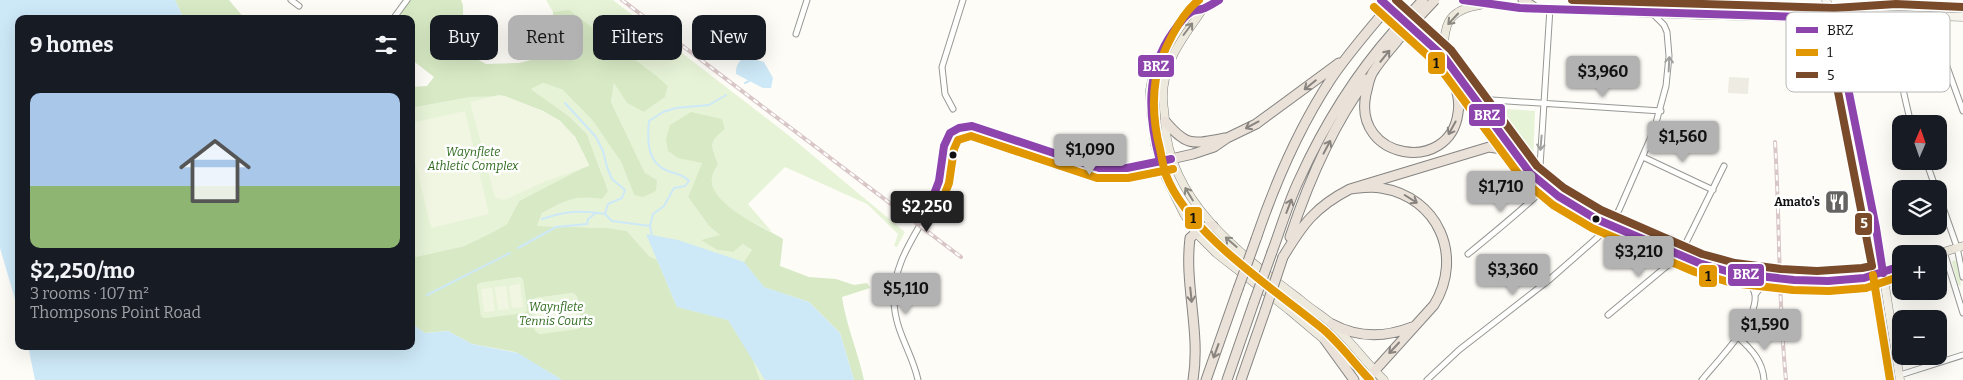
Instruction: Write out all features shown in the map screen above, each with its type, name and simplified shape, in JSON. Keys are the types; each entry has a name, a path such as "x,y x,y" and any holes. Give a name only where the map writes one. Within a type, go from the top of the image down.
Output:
{"highway":[{"path":"1206,380 1278,178 1297,136 1345,58 1396,0"},
{"path":"1227,380 1298,181 1318,141 1347,92 1424,0"},
{"path":"1240,380 1266,310 1299,210 1320,160 1354,98 1398,33 1435,0"},
{"path":"1523,0 1535,8"},
{"path":"1171,158 1193,154 1214,147 1227,138 1256,124 1345,58"},
{"path":"1372,73 1364,107 1368,123 1374,134 1381,142 1396,150 1410,153 1419,152 1430,149 1445,139 1456,123 1458,97 1446,61"},
{"path":"1165,121 1177,134 1192,142 1199,143 1227,138"},
{"path":"1283,257 1307,220 1333,198 1350,189 1489,147 1502,149 1517,157"},
{"path":"1350,189 1382,188 1404,195 1424,209 1441,231 1447,262 1444,285 1434,305 1371,376"},
{"path":"1193,380 1196,358 1188,259 1190,238 1202,228 1213,226"},
{"path":"1332,324 1354,333 1371,336 1394,334 1414,326"},
{"path":"1325,340 1354,380"}],"main road":[{"path":"1219,0 1191,12 1170,35 1153,74 1150,90 1151,115 1155,144 1165,176 1196,233 1216,253 1371,376 1384,380"},
{"path":"1381,0 1446,61 1476,99 1517,157 1543,184 1596,219 1710,267 1767,278 1828,281 1864,278 1892,269"},
{"path":"1463,0 1535,8 1786,16"},
{"path":"1826,0 1831,12"},
{"path":"1446,61 1443,37 1445,29 1453,16 1472,6 1490,4"},
{"path":"1203,8 1181,39 1168,66 1163,97 1166,133 1176,172 1191,198 1213,226 1288,290 1332,324 1371,376"},
{"path":"1950,16 1963,17"},
{"path":"1849,92 1876,228 1900,378"},
{"path":"1160,161 1171,158"},
{"path":"1947,251 1960,247"}],"street":[{"path":"291,0 298,6"},
{"path":"396,15 407,0"},
{"path":"796,34 807,0"},
{"path":"953,109 945,94 942,67 963,0"},
{"path":"1588,9 1589,0"},
{"path":"1468,254 1492,232 1522,210 1543,184 1544,104 1550,8"},
{"path":"1427,380 1459,350 1549,280 1598,238 1619,210 1643,157 1660,111 1668,71 1668,40 1664,25 1651,12"},
{"path":"1950,75 1963,111"},
{"path":"1904,92 1909,115"},
{"path":"1476,99 1660,111"},
{"path":"918,380 898,328 894,288 902,255 924,219 931,202 940,175 944,146 950,134 959,128 972,126 1099,168 1112,170 1135,168 1160,161"},
{"path":"1643,157 1713,190"},
{"path":"1608,315 1680,255 1724,166"},
{"path":"1947,215 1960,247 1963,277"},
{"path":"1947,269 1963,313"},
{"path":"1744,274 1755,295"},
{"path":"1702,380 1749,320 1755,295 1767,278"},
{"path":"1737,336 1760,362 1764,380"},
{"path":"1900,378 1963,355"}],"shaded area":[{"path":"1601,0 1752,0 1755,8 1601,4"},
{"path":"1729,77 1749,78 1748,94 1728,93"}],"green space":[{"path":"175,0 229,0 242,15 182,15"},
{"path":"407,0 461,0 463,5 463,15 430,15 430,60 479,60 486,64 519,63 531,60 583,60 583,21 593,28 593,60 635,60 658,77 668,86 665,97 644,112 627,103 614,83 611,102 645,173 657,180 656,191 643,197 634,195 621,162 593,121 563,90 543,83 531,89 570,117 587,134 608,191 602,199 577,198 558,205 542,213 537,226 608,228 627,231 649,256 657,260 677,307 728,320 753,360 760,380 562,380 515,352 472,344 448,331 425,333 415,326 415,257 464,246 491,233 507,224 519,201 589,165 575,137 560,121 543,111 504,96 471,97 415,107 415,87 427,86 434,77 415,62 415,15 396,15","holes":["520,277 523,280 527,310 524,313 485,318 481,316 477,285","573,293 577,296 581,325 578,329 540,334 535,331 531,302 535,298"]},
{"path":"546,0 613,0 632,15 593,15 593,29 583,21 583,15 574,15 569,11 553,12"},
{"path":"569,10 576,15 553,15 553,12"},
{"path":"682,53 787,134 905,232 897,247 894,246 898,234 867,204 785,167 748,204 772,232 745,218 725,204 713,188 712,179 718,164 712,144 725,129 721,119 688,197 709,226 721,235 702,240 717,250 732,252 743,244 752,250 854,380 760,380 753,360 677,307 657,260 649,256 627,231 608,228 537,226 542,213 564,202 577,198 602,199 602,174 587,134 570,117 531,89 543,83 563,90 593,121 621,162 634,195 645,173 611,102 614,82 644,112 665,97 668,86 635,60 682,60"},
{"name":"Waynflete Athletic Complex","path":"499,95 589,166 519,201 507,224 491,233 464,246 415,257 415,107 471,97"},
{"path":"499,95 509,97 548,114 565,126 578,143 589,166 546,181 507,199 503,200 495,197 470,102"},
{"path":"1492,108 1535,111 1533,163"},
{"path":"465,111 489,214 431,228 415,162 415,122"},
{"path":"691,112 722,119 725,129 712,144 718,164 712,178 713,188 728,206 783,239 780,266 809,277 836,279 854,285 867,283 870,288 842,297 846,318 864,380 854,380 840,333 809,302 764,287 744,262 752,250 743,244 733,252 717,250 701,240 720,235 709,226 688,197 702,163 678,158 668,151 666,139 670,125"},
{"path":"1954,260 1958,262 1961,286 1958,285 1952,262"},
{"name":"Waynflete Tennis Courts","path":"520,277 523,280 527,310 525,313 485,318 481,316 477,285"},
{"path":"520,284 523,307 512,308 509,286"},
{"path":"506,286 509,309 498,310 495,287"},
{"path":"492,288 495,311 484,312 481,289"},
{"name":"Waynflete Tennis Courts","path":"573,293 577,296 581,325 578,330 540,334 535,331 531,302 535,298"},
{"path":"574,300 577,323 566,325 563,302"},
{"path":"560,302 563,325 552,326 549,303"},
{"path":"546,303 549,326 538,328 535,305"}],"water":[{"path":"0,0 175,0 182,15 15,15 15,299 0,248"},
{"path":"741,60 764,62 773,78 771,88 763,88 736,74"},
{"path":"646,234 678,240 744,262 764,287 809,302 840,333 854,380 765,380 728,320 677,307"},
{"path":"415,326 425,333 448,331 472,344 518,353 562,380 35,380 29,350 415,350"}],"waterway":[{"path":"745,83 749,81"},
{"path":"652,236 650,226 653,214 664,206 674,188 685,186 689,181 656,163 650,150 648,136 649,121 663,112 676,108 709,105 726,95"},
{"path":"565,103 596,137 603,151 612,179 625,190 622,198 608,204 605,214 612,221 650,226"},
{"path":"542,219 573,212 605,214"},
{"path":"518,248 556,227 587,224 588,219 596,213"},
{"path":"427,295 510,253"}],"railway":[{"path":"622,0 961,257"},
{"path":"1775,142 1786,380"}],"transit line":[{"name":"1","path":"1199,0 1192,6 1178,25 1162,58 1156,78 1154,96 1155,123 1166,175 1177,197 1213,240 1324,330 1370,380"},
{"name":"BRZ","path":"1160,161 1151,111 1153,78 1157,62 1173,32 1184,18 1192,11 1204,8 1219,0"},
{"name":"BRZ","path":"1381,0 1444,57 1530,173 1558,196 1596,219 1699,263 1733,273 1794,280 1828,281 1864,278 1892,269"},
{"name":"5","path":"1396,0 1451,50 1537,166 1564,188 1601,210 1702,254 1735,263 1781,269 1817,271 1872,266 1838,92"},
{"name":"BRZ","path":"1463,0 1520,8 1786,16"},
{"name":"5","path":"1572,0 1834,8 1896,4 1963,7"},
{"name":"1","path":"1374,7 1437,64 1523,180 1553,205 1592,228 1695,272 1732,283 1793,290 1829,291 1866,288 1892,279"},
{"name":"BRZ","path":"1849,92 1883,273"},
{"name":"BRZ","path":"928,210 939,181 944,146 950,133 959,128 972,126 1099,168 1127,168 1171,159"},
{"name":"1","path":"937,214 949,183 954,149 958,140 971,136 1097,178 1128,178 1173,169"},
{"name":"1","path":"1873,275 1890,380"}],"place":[{"name":"Amato's","path":"1837,202"}]}
